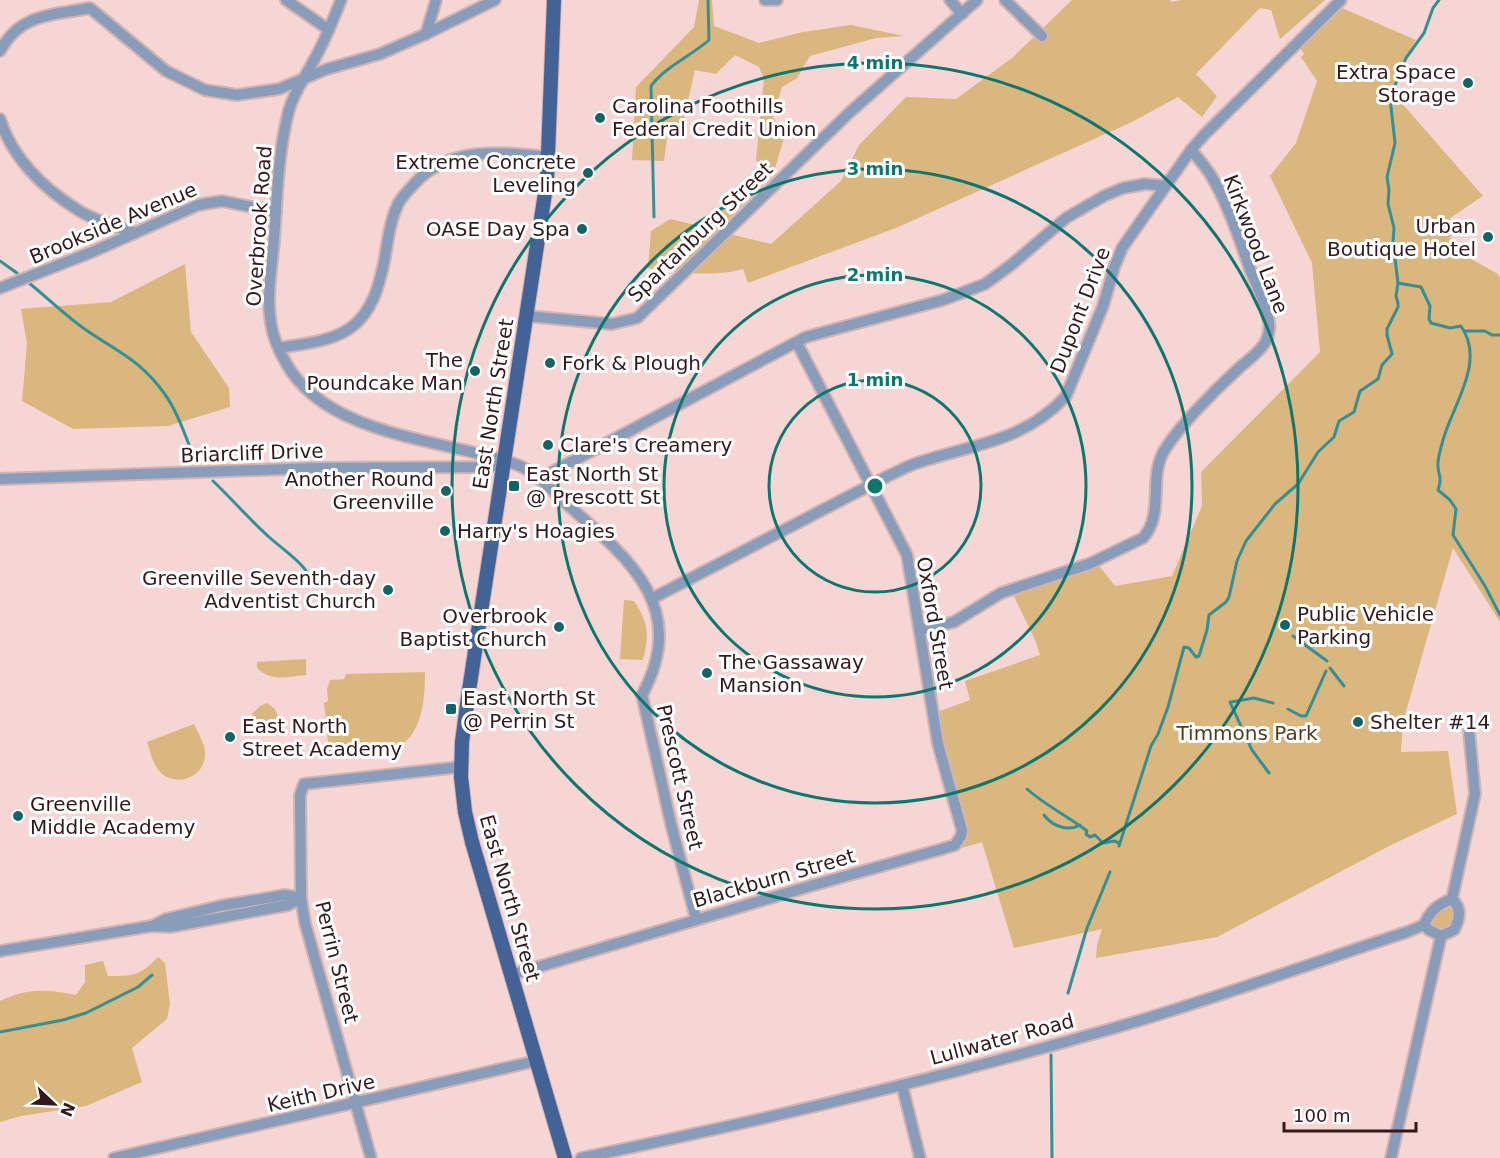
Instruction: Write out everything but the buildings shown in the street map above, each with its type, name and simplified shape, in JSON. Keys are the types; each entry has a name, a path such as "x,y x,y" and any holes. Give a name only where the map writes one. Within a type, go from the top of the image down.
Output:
{"main road":[{"name":"East North Street","path":"554,0 547,180 468,697 460,767 462,799 472,843 565,1158"}],"street":[{"path":"81,0 166,72 205,90 237,95 279,89 327,69 380,54 495,0"},
{"path":"286,0 329,30"},
{"name":"Overbrook Road","path":"341,0 329,30 293,97 289,111 282,151 269,312 279,348 298,381 312,394 339,411 364,423 439,444 491,455 504,461"},
{"path":"426,34 436,0"},
{"path":"765,0 777,0"},
{"path":"950,0 962,14"},
{"name":"Spartanburg Street","path":"527,316 612,324 637,318 849,113 977,0"},
{"path":"1005,0 1042,36"},
{"name":"Dupont Drive","path":"653,598 871,484 916,463 1013,435 1057,406 1066,396 1089,341 1122,248 1165,186 1191,150 1341,0"},
{"path":"0,51 15,29 28,21 40,16 90,8"},
{"path":"0,119 17,154 41,183 80,211 135,233"},
{"name":"Kirkwood Lane","path":"920,630 954,622 1001,593 1089,564 1143,538 1148,531 1156,508 1162,454 1218,388 1259,351 1265,342 1269,324 1267,315 1242,247 1214,181 1191,150"},
{"path":"279,348 325,339 351,328 360,318 377,290 390,229 399,202 421,176 434,167 457,158 494,152 548,157"},
{"path":"539,479 806,338 970,291 998,275 1066,218 1123,188 1144,184 1165,186"},
{"name":"Brookside Avenue","path":"0,288 212,201 230,202 276,212"},
{"name":"Oxford Street","path":"796,343 907,555 933,721 941,754"},
{"name":"Briarcliff Drive","path":"0,479 315,468 486,467 496,466 504,461"},
{"name":"Prescott Street","path":"504,461 523,467 589,523 620,554 653,598 660,624 660,636 653,668 642,695 671,824 696,919"},
{"path":"1424,924 1429,930 1441,936 1450,933 1457,923 1458,909 1452,899 1475,794 1469,731"},
{"name":"Blackburn Street","path":"511,975 955,845 962,830 941,754"},
{"name":"Perrin Street","path":"371,1158 305,923 299,804 304,784 460,767"},
{"path":"152,926 166,919 220,906 285,895 302,898"},
{"path":"0,951 152,926 170,927 288,905 302,898"},
{"name":"Lullwater Road","path":"581,1158 750,1122 902,1085 1114,1028 1407,932 1424,924 1429,914 1440,903 1452,899"},
{"path":"1391,1158 1441,936"},
{"name":"Keith Drive","path":"114,1158 536,1061"},
{"path":"902,1085 920,1158"}],"green space":[{"path":"699,0 712,0 714,26 759,43 803,32 851,25 904,36 876,38 810,56 797,78 782,87 773,117 785,135 773,175 717,231 771,244 841,181 859,145 906,97 956,99 1012,58 1072,0 1170,0 1171,2 1181,0 1325,0 1280,39 1271,10 1260,8 1196,74 1217,96 1202,117 1178,97 1132,122 896,228 748,283 743,269 709,274 648,268 651,231 670,219 700,226 766,175 756,160 764,79 759,67 735,55 716,74 695,70 683,123 668,131 664,161 632,160 636,87 694,27"},
{"name":"Timmons Park","path":"1342,8 1416,40 1399,71 1393,93 1483,196 1450,218 1451,248 1498,274 1500,278 1500,622 1453,548 1403,722 1401,752 1448,751 1457,814 1391,845 1217,937 1096,958 1102,929 1014,948 982,842 962,848 965,823 937,712 970,700 965,681 1040,655 1011,590 1097,563 1115,586 1172,576 1202,506 1201,472 1320,352 1312,263 1270,176 1296,143 1317,81 1301,57 1304,54 1300,48"},
{"path":"185,264 191,332 229,388 230,407 168,426 73,429 22,401 27,343 21,309 111,302"},
{"path":"624,600 634,601 643,616 647,636 643,660 620,659"},
{"path":"306,659 306,675 274,677 257,668 257,662"},
{"path":"425,672 421,715 412,734 405,742 396,747 381,750 329,753 324,703 328,701 327,689 330,680 344,679 346,674"},
{"path":"267,703 275,709 280,721 273,730 264,735 252,714"},
{"path":"194,724 204,747 203,764 199,771 186,779 170,778 157,768 147,742"},
{"path":"1447,905 1455,913 1451,927 1440,930 1432,923 1434,915"},
{"path":"158,957 165,963 170,1004 167,1019 132,1048 142,1082 86,1106 21,1116 0,1122 0,1001 19,994 38,991 76,995 85,982 85,965 103,961 108,976 124,976 136,974"}],"waterway":[{"path":"654,217 651,86 671,67 709,40 708,0"},
{"path":"1119,846 1151,746 1168,707 1184,647 1189,648 1196,657 1199,656 1209,615 1229,597 1237,561 1246,541 1275,504 1298,484 1318,452 1334,437 1339,421 1354,412 1360,391 1378,379 1382,365 1392,354 1387,329 1398,307 1396,296 1398,283 1393,242 1394,228 1388,204 1387,177 1395,143 1390,98 1406,58 1424,33 1433,8 1439,0"},
{"path":"0,261 17,273"},
{"path":"29,283 81,327 130,358 147,373 173,408 195,460"},
{"path":"1398,283 1421,287 1430,306 1431,323 1450,328 1461,326 1468,340 1469,368 1440,450 1438,490 1450,500 1456,509 1453,535 1500,615"},
{"path":"1464,331 1485,331 1492,335 1500,335"},
{"path":"213,481 300,564 314,583"},
{"path":"1293,636 1327,661"},
{"path":"1330,668 1344,686"},
{"path":"1288,709 1301,716 1306,716 1326,671"},
{"path":"1231,702 1254,698 1273,703"},
{"path":"1230,702 1252,750 1269,773"},
{"path":"1027,789 1087,831 1086,834 1090,837 1095,835 1103,843 1114,841 1119,843"},
{"path":"1044,815 1060,827 1070,828 1080,825"},
{"path":"1068,993 1087,928 1110,872"},
{"path":"0,1032 63,1020 86,1013 138,987 152,975"},
{"path":"1051,1055 1052,1158"}],"place":[{"name":"Extra Space Storage","path":"1468,83"},
{"name":"Carolina Foothills Federal Credit Union","path":"600,118"},
{"name":"Extreme Concrete Leveling","path":"588,173"},
{"name":"OASE Day Spa","path":"582,229"},
{"name":"Urban Boutique Hotel","path":"1488,237"},
{"name":"Fork & Plough","path":"550,363"},
{"name":"The Poundcake Man","path":"475,371"},
{"name":"Clare's Creamery","path":"548,445"},
{"name":"East North St @ Prescott St","path":"514,486"},
{"name":"Another Round Greenville","path":"446,491"},
{"name":"Harry's Hoagies","path":"445,531"},
{"name":"Greenville Seventh-day Adventist Church","path":"388,590"},
{"name":"Public Vehicle Parking","path":"1285,625"},
{"name":"Overbrook Baptist Church","path":"559,627"},
{"name":"The Gassaway Mansion","path":"707,673"},
{"name":"East North St @ Perrin St","path":"451,709"},
{"name":"Shelter #14","path":"1358,722"},
{"name":"East North Street Academy","path":"230,737"},
{"name":"Greenville Middle Academy","path":"18,816"}]}
